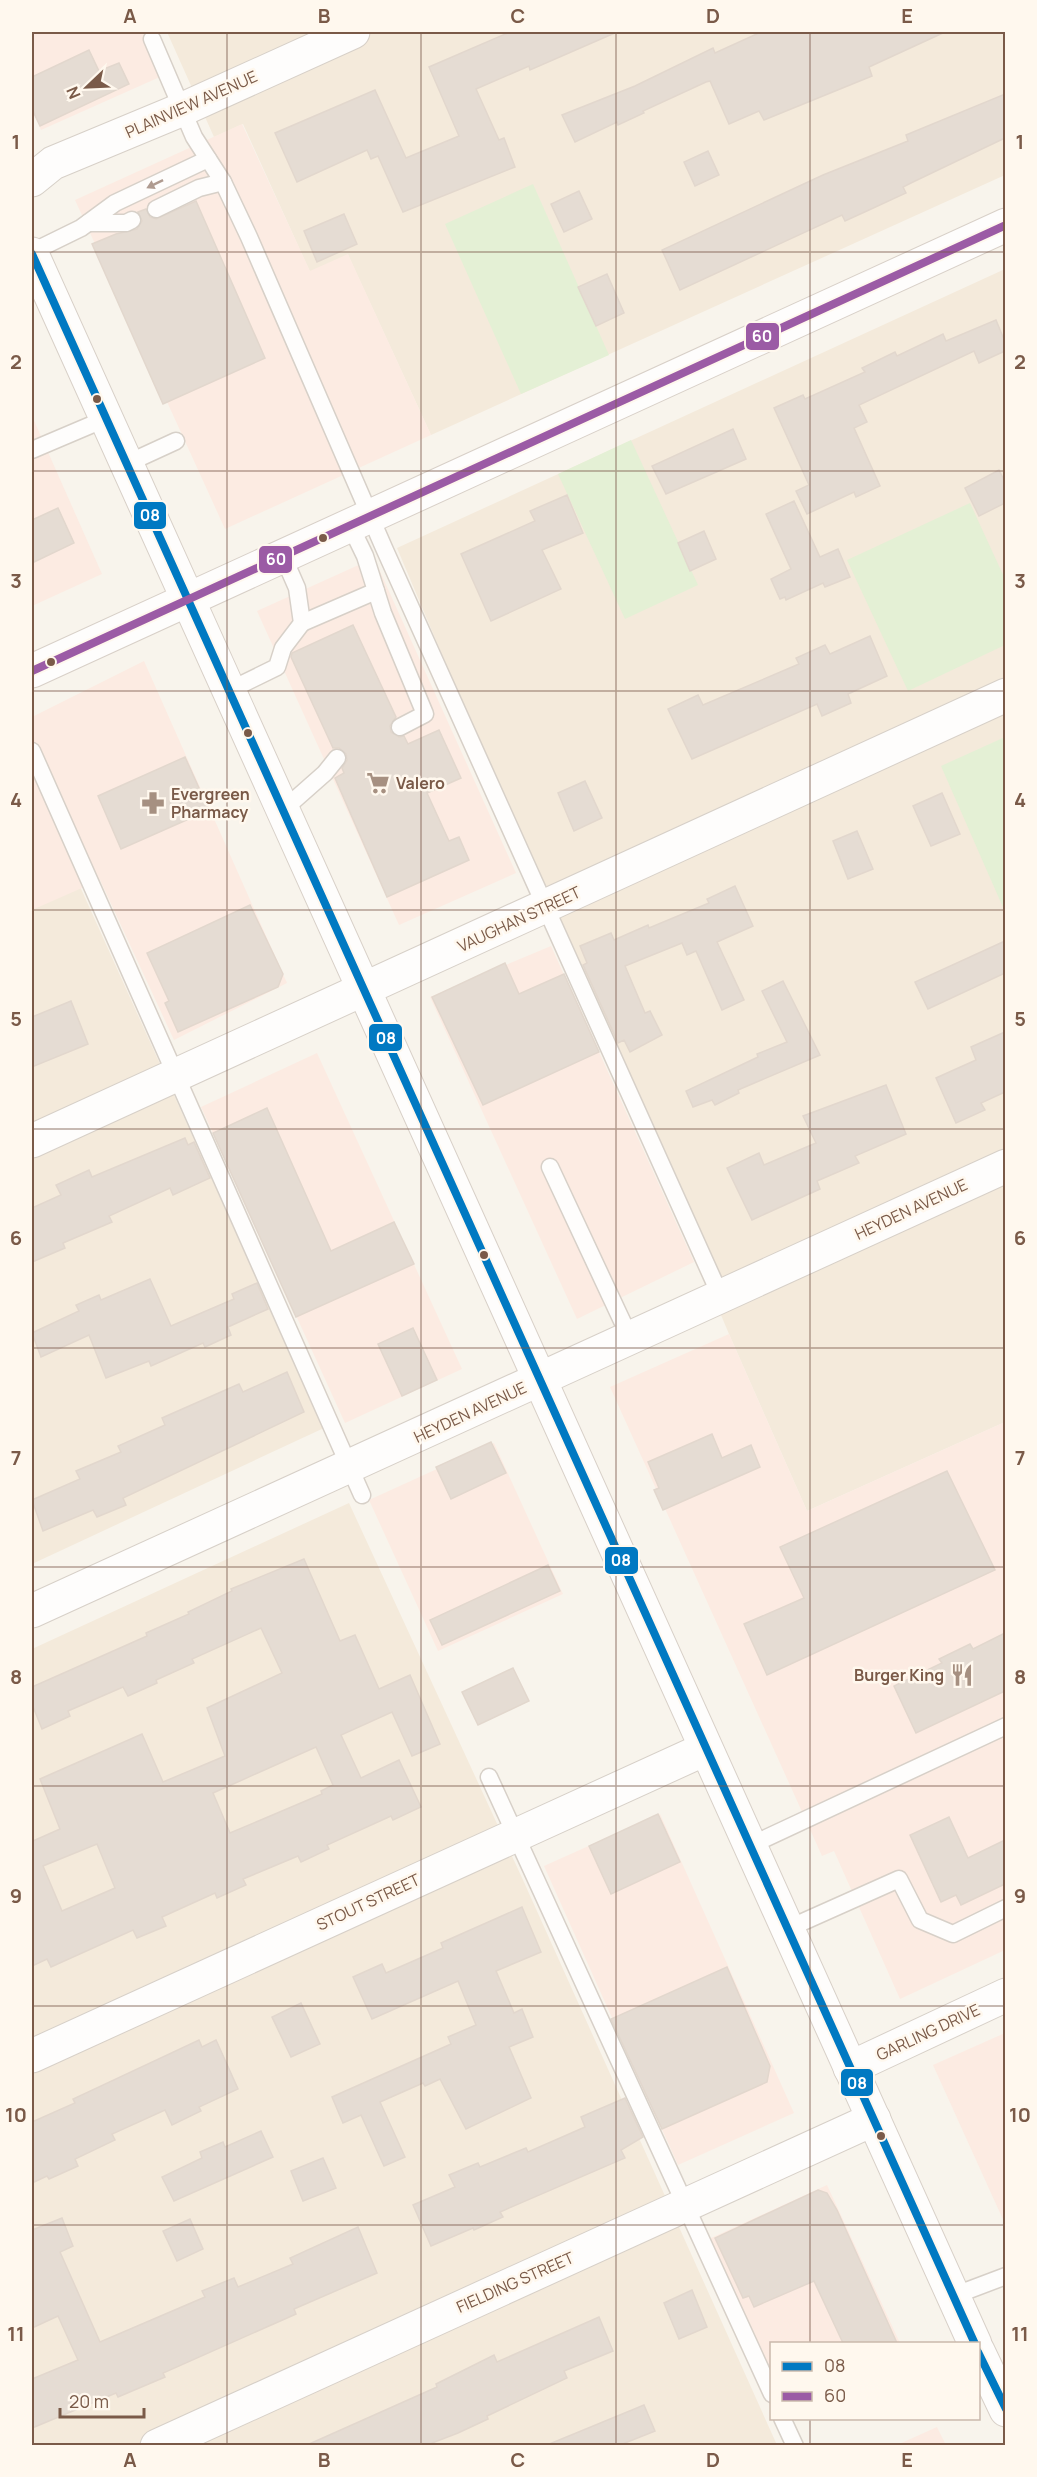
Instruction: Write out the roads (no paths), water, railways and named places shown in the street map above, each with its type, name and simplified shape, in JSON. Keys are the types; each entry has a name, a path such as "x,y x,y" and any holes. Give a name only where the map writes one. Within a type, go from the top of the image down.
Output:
{"street":[{"name":"PLAINVIEW AVENUE","path":"32,180 52,163 183,109 352,32"},
{"path":"32,671 1005,225"},
{"path":"32,253 40,295 126,464 975,2342"},
{"name":"VAUGHAN STREET","path":"32,1141 1005,694"},
{"name":"HEYDEN AVENUE","path":"32,1611 356,1481 538,1380 1005,1166"},
{"name":"STOUT STREET","path":"32,2056 705,1749"},
{"name":"GARLING DRIVE","path":"850,2068 1005,1995"},
{"name":"FIELDING STREET","path":"157,2445 874,2119"},
{"path":"980,2355 1005,2410"}],"lane":[{"path":"152,39 194,137 223,182 312,378 360,520 376,591 425,714 400,728"},
{"path":"32,253 88,223 115,203 208,159"},
{"path":"156,209 199,188 223,182"},
{"path":"88,223 126,223 132,220"},
{"path":"32,450 105,419"},
{"path":"126,464 176,441"},
{"path":"360,520 544,907 721,1297"},
{"path":"283,556 297,588 302,623"},
{"path":"228,691 277,667 283,648 302,623 376,591"},
{"path":"32,751 356,1481"},
{"path":"282,811 325,773 337,758"},
{"path":"550,1167 630,1338"},
{"path":"749,1846 1005,1726"},
{"path":"489,1777 770,2392"},
{"path":"787,1929 899,1879 920,1920 953,1934 1005,1908"},
{"path":"953,2296 1005,2276"},
{"path":"783,2420 795,2445"}],"place":[{"name":"Valero","path":"378,783"},
{"name":"Evergreen Pharmacy","path":"153,803"},
{"name":"Burger King","path":"962,1675"}]}
